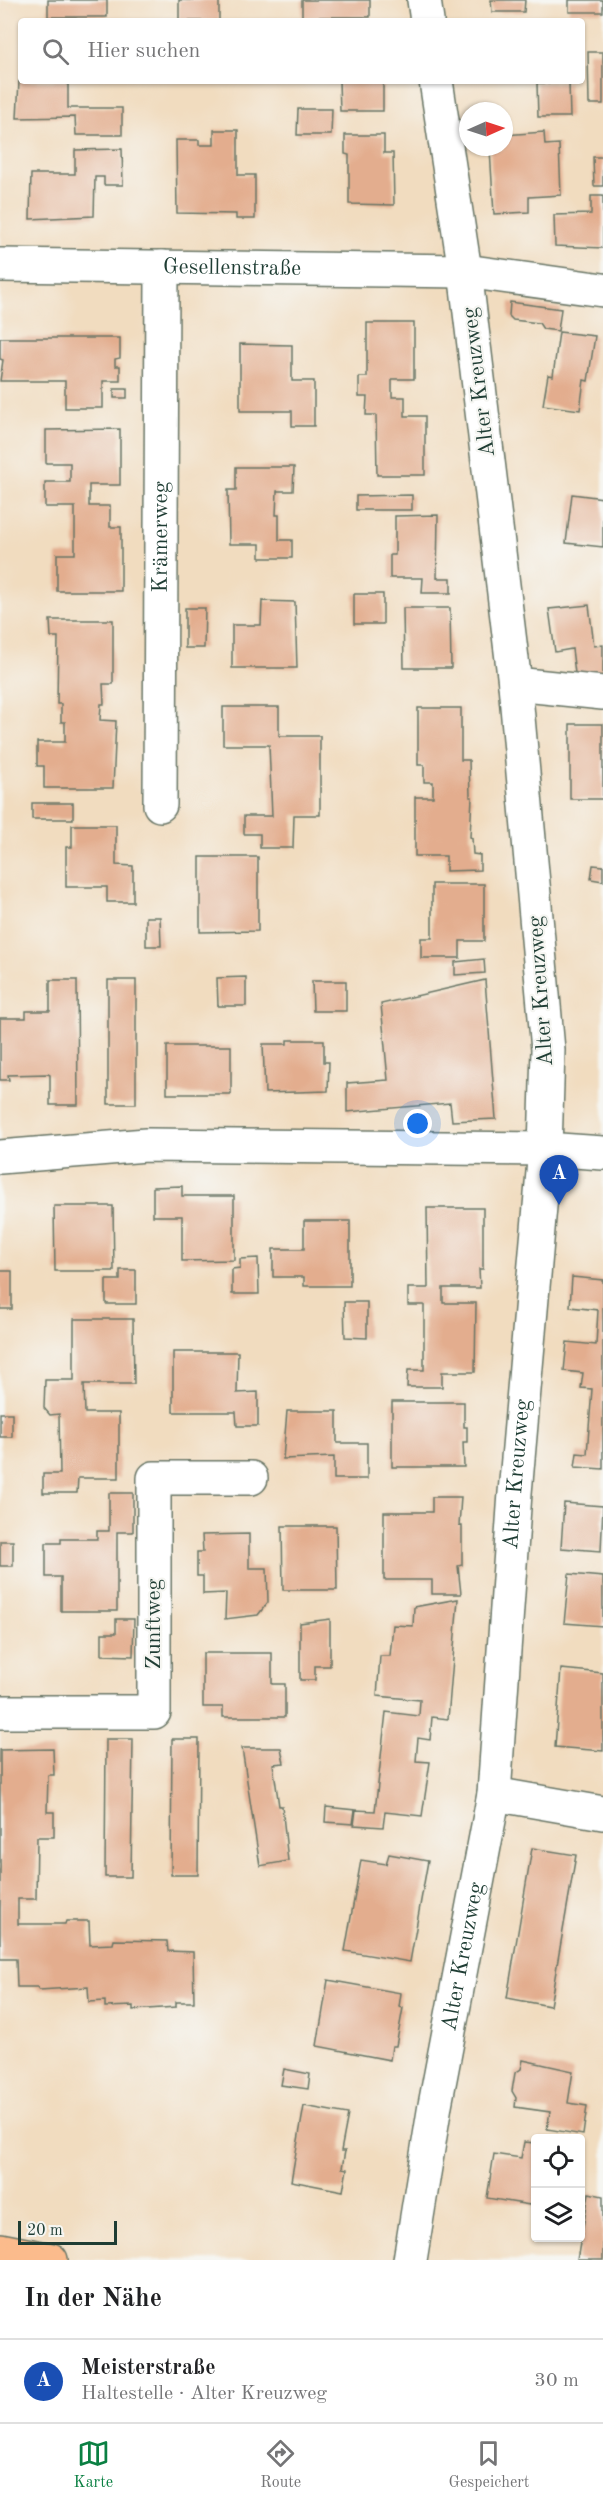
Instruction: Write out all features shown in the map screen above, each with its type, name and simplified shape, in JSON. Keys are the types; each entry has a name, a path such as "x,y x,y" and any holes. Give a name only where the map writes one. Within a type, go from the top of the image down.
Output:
{"main road":[{"path":"0,2250 51,2260"}],"street":[{"path":"424,0 427,18"},
{"name":"Alter Kreuzweg","path":"410,2260 435,2105 494,1794 515,1493 544,1149 548,1050 515,684 465,271 436,84"},
{"name":"Gesellenstraße","path":"0,265 465,271 603,290"},
{"name":"Krämerweg","path":"160,805 162,267"},
{"path":"515,684 603,693"},
{"path":"0,1157 146,1145 544,1149 603,1153"},
{"name":"Zunftweg","path":"0,1712 154,1712 154,1478 251,1478"},
{"path":"494,1794 603,1813"}],"building":[{"path":"48,0 107,0 107,17 48,17"},
{"path":"179,0 219,0 219,18 179,18"},
{"path":"302,0 370,0 370,17 302,17"},
{"path":"491,0 525,0 524,12 492,12"},
{"path":"569,0 603,0 603,12 569,12"},
{"path":"588,52 603,52 603,104 589,104"},
{"path":"19,84 68,84 68,108 122,108 122,135 76,135 75,117 17,118"},
{"path":"339,84 383,84 383,111 340,111"},
{"path":"537,84 569,84 570,117 538,117"},
{"path":"298,109 332,109 331,135 297,135"},
{"path":"214,130 238,130 238,175 255,175 255,219 236,219 236,214 177,213 176,140 199,140 199,145 214,145"},
{"path":"544,132 545,145 559,144 561,195 529,197 529,212 494,214 490,156 513,156 513,134"},
{"path":"345,135 384,135 384,153 393,153 394,205 349,204 349,155 345,154"},
{"path":"122,149 123,185 104,185 104,177 95,177 94,216 30,219 31,174 75,174 75,150"},
{"path":"593,157 603,157 603,186 594,186"},
{"path":"591,196 603,196 603,248 555,246 554,215 591,214"},
{"path":"510,302 561,309 558,331 543,329 539,323 513,320 509,316"},
{"path":"367,323 414,323 414,379 392,379 392,397 405,397 405,416 425,416 425,475 377,475 376,415 366,415 367,397 359,397 359,377 367,377"},
{"path":"559,332 595,336 588,381 584,380 580,410 543,405 548,375 553,376"},
{"path":"0,338 120,338 120,358 115,359 115,366 120,366 120,381 103,381 103,408 65,408 65,381 0,381 3,360 0,359"},
{"path":"240,344 292,345 292,381 314,381 314,426 292,426 292,411 240,411"},
{"path":"114,389 127,389 127,398 114,398"},
{"path":"120,429 120,485 89,485 89,506 110,506 110,527 121,527 121,591 57,591 57,554 75,554 75,507 45,507 45,482 70,482 70,463 46,463 46,430"},
{"path":"236,467 294,467 293,491 277,491 276,515 279,515 279,540 292,540 292,558 260,558 260,544 229,544 228,490 236,490"},
{"path":"572,494 603,498 603,547 566,543"},
{"path":"412,495 412,510 356,510 356,496"},
{"path":"438,515 437,578 451,578 451,593 422,593 423,578 390,578 390,555 395,555 395,516"},
{"path":"354,594 383,594 383,624 354,624"},
{"path":"262,601 295,602 297,668 232,668 232,625 261,625"},
{"path":"589,605 594,646 603,645 603,677 575,673 572,649 555,652 549,609"},
{"path":"185,608 205,608 204,648 185,648"},
{"path":"403,608 450,608 451,668 404,668"},
{"path":"50,620 113,620 113,684 103,684 104,704 101,704 100,720 116,721 113,788 44,788 44,766 37,766 37,742 65,742 65,722 61,722 61,704 57,704 58,637 51,637"},
{"path":"223,707 279,707 279,736 320,736 320,815 294,815 293,848 260,848 260,834 244,834 244,816 272,816 269,745 223,745"},
{"path":"418,708 461,708 461,760 469,760 470,797 472,797 470,837 473,854 480,855 480,870 446,871 446,856 415,856 415,797 433,797 433,782 424,782 424,765 418,765"},
{"path":"570,724 603,724 603,799 570,799"},
{"path":"32,803 73,803 73,819 32,819"},
{"path":"72,825 116,825 116,865 133,866 133,902 107,902 107,887 66,887 66,847 72,847"},
{"path":"200,857 258,857 258,931 200,932"},
{"path":"593,865 603,866 603,881 591,879"},
{"path":"432,884 484,884 484,941 460,941 460,958 421,958 421,938 432,938"},
{"path":"146,917 160,917 161,946 146,946"},
{"path":"484,959 485,973 455,975 455,962"},
{"path":"246,977 246,1006 218,1006 217,978"},
{"path":"50,980 77,980 78,1105 50,1105 50,1075 48,1074 8,1075 9,1080 0,1080 0,1018 26,1018 26,1011 50,1011"},
{"path":"108,980 136,980 136,1104 108,1104"},
{"path":"485,980 496,1119 452,1121 450,1103 347,1112 347,1083 388,1080 381,1004"},
{"path":"312,981 346,981 346,1011 313,1011"},
{"path":"287,1040 324,1040 324,1062 329,1062 328,1091 265,1093 263,1044 287,1044"},
{"path":"167,1046 231,1046 231,1094 167,1094"},
{"path":"182,1186 182,1196 234,1196 234,1260 182,1261 182,1216 153,1216 153,1187"},
{"path":"54,1206 113,1206 114,1271 55,1271"},
{"path":"427,1208 483,1208 483,1269 479,1269 480,1288 443,1288 443,1303 476,1303 475,1372 442,1372 442,1387 407,1387 408,1370 424,1370 424,1305 408,1305 408,1288 428,1288"},
{"path":"304,1221 350,1221 350,1286 304,1286 304,1277 273,1277 273,1249 304,1249"},
{"path":"258,1258 259,1294 232,1294 232,1269 240,1268 240,1259"},
{"path":"120,1270 136,1270 136,1304 106,1304 106,1280 120,1280"},
{"path":"0,1271 12,1271 12,1309 0,1309"},
{"path":"572,1277 603,1280 603,1469 575,1467 577,1453 587,1454 592,1389 581,1388 583,1373 564,1371 567,1342 596,1345 598,1310 570,1307"},
{"path":"344,1302 367,1302 367,1338 345,1337"},
{"path":"74,1319 133,1319 134,1384 84,1384 85,1413 119,1413 119,1478 78,1478 77,1493 43,1493 43,1474 60,1474 59,1414 50,1415 44,1408 45,1380 74,1380"},
{"path":"173,1352 238,1352 237,1393 258,1392 258,1426 237,1426 236,1412 173,1412"},
{"path":"392,1402 464,1402 464,1427 467,1427 467,1442 463,1442 464,1467 392,1467"},
{"path":"287,1411 337,1411 337,1443 367,1443 367,1479 334,1479 334,1457 283,1459"},
{"path":"0,1413 12,1413 12,1437 0,1437"},
{"path":"109,1493 133,1493 133,1532 117,1532 117,1611 61,1611 61,1577 46,1577 46,1543 61,1543 61,1539 97,1539 97,1531 109,1531"},
{"path":"432,1497 461,1497 459,1526 462,1526 462,1565 458,1566 461,1594 432,1594 432,1580 384,1580 384,1512 432,1512"},
{"path":"564,1503 603,1506 601,1551 561,1548"},
{"path":"282,1526 336,1526 337,1590 283,1590"},
{"path":"249,1534 249,1568 267,1568 268,1602 258,1615 225,1619 226,1593 203,1594 203,1576 197,1576 197,1552 203,1552 202,1535"},
{"path":"0,1541 13,1541 13,1566 0,1566"},
{"path":"569,1574 603,1577 603,1626 564,1623"},
{"path":"458,1599 448,1719 432,1717 430,1740 418,1738 416,1761 430,1762 422,1816 385,1812 383,1827 354,1825 356,1810 375,1811 386,1712 419,1716 420,1700 377,1696 380,1656 390,1656 393,1625 413,1626 414,1607"},
{"path":"116,1619 134,1619 133,1656 102,1655 102,1633 116,1633"},
{"path":"330,1619 330,1666 315,1666 315,1680 300,1680 300,1623"},
{"path":"203,1653 272,1653 272,1684 285,1684 285,1717 223,1717 223,1707 203,1707"},
{"path":"561,1669 603,1673 603,1751 555,1747"},
{"path":"106,1739 133,1739 131,1877 105,1877"},
{"path":"172,1739 199,1739 198,1875 171,1875"},
{"path":"242,1748 281,1748 284,1763 273,1764 279,1806 282,1806 288,1861 260,1866"},
{"path":"53,1749 54,1775 48,1775 47,1812 54,1812 54,1837 37,1837 36,1899 18,1899 18,1924 65,1924 66,1921 89,1921 90,1945 113,1944 114,1940 167,1941 168,1951 193,1952 194,2002 176,2002 176,2007 133,2010 133,2006 105,2007 105,2001 89,2002 88,1987 39,1990 37,1987 17,1987 16,1959 0,1959 0,1750"},
{"path":"326,1807 355,1810 353,1824 325,1822"},
{"path":"532,1848 576,1855 550,2006 507,1998"},
{"path":"389,1854 428,1861 410,1962 345,1951 361,1860 386,1864"},
{"path":"328,1980 401,1993 399,2007 403,2008 396,2046 392,2046 390,2060 317,2046"},
{"path":"523,2060 573,2071 568,2103 587,2106 583,2134 547,2129 550,2112 515,2107 516,2098 512,2091 515,2073 521,2069"},
{"path":"284,2069 310,2074 308,2089 281,2085"},
{"path":"304,2106 348,2114 341,2151 345,2151 342,2168 347,2169 343,2191 291,2181"},
{"path":"524,2142 531,2143 531,2205 487,2198 494,2154 521,2158"},
{"path":"589,2193 603,2196 603,2260 577,2260 580,2242 585,2242 585,2215"}],"place":[{"name":"Meisterstraße","path":"559,1205"}]}
